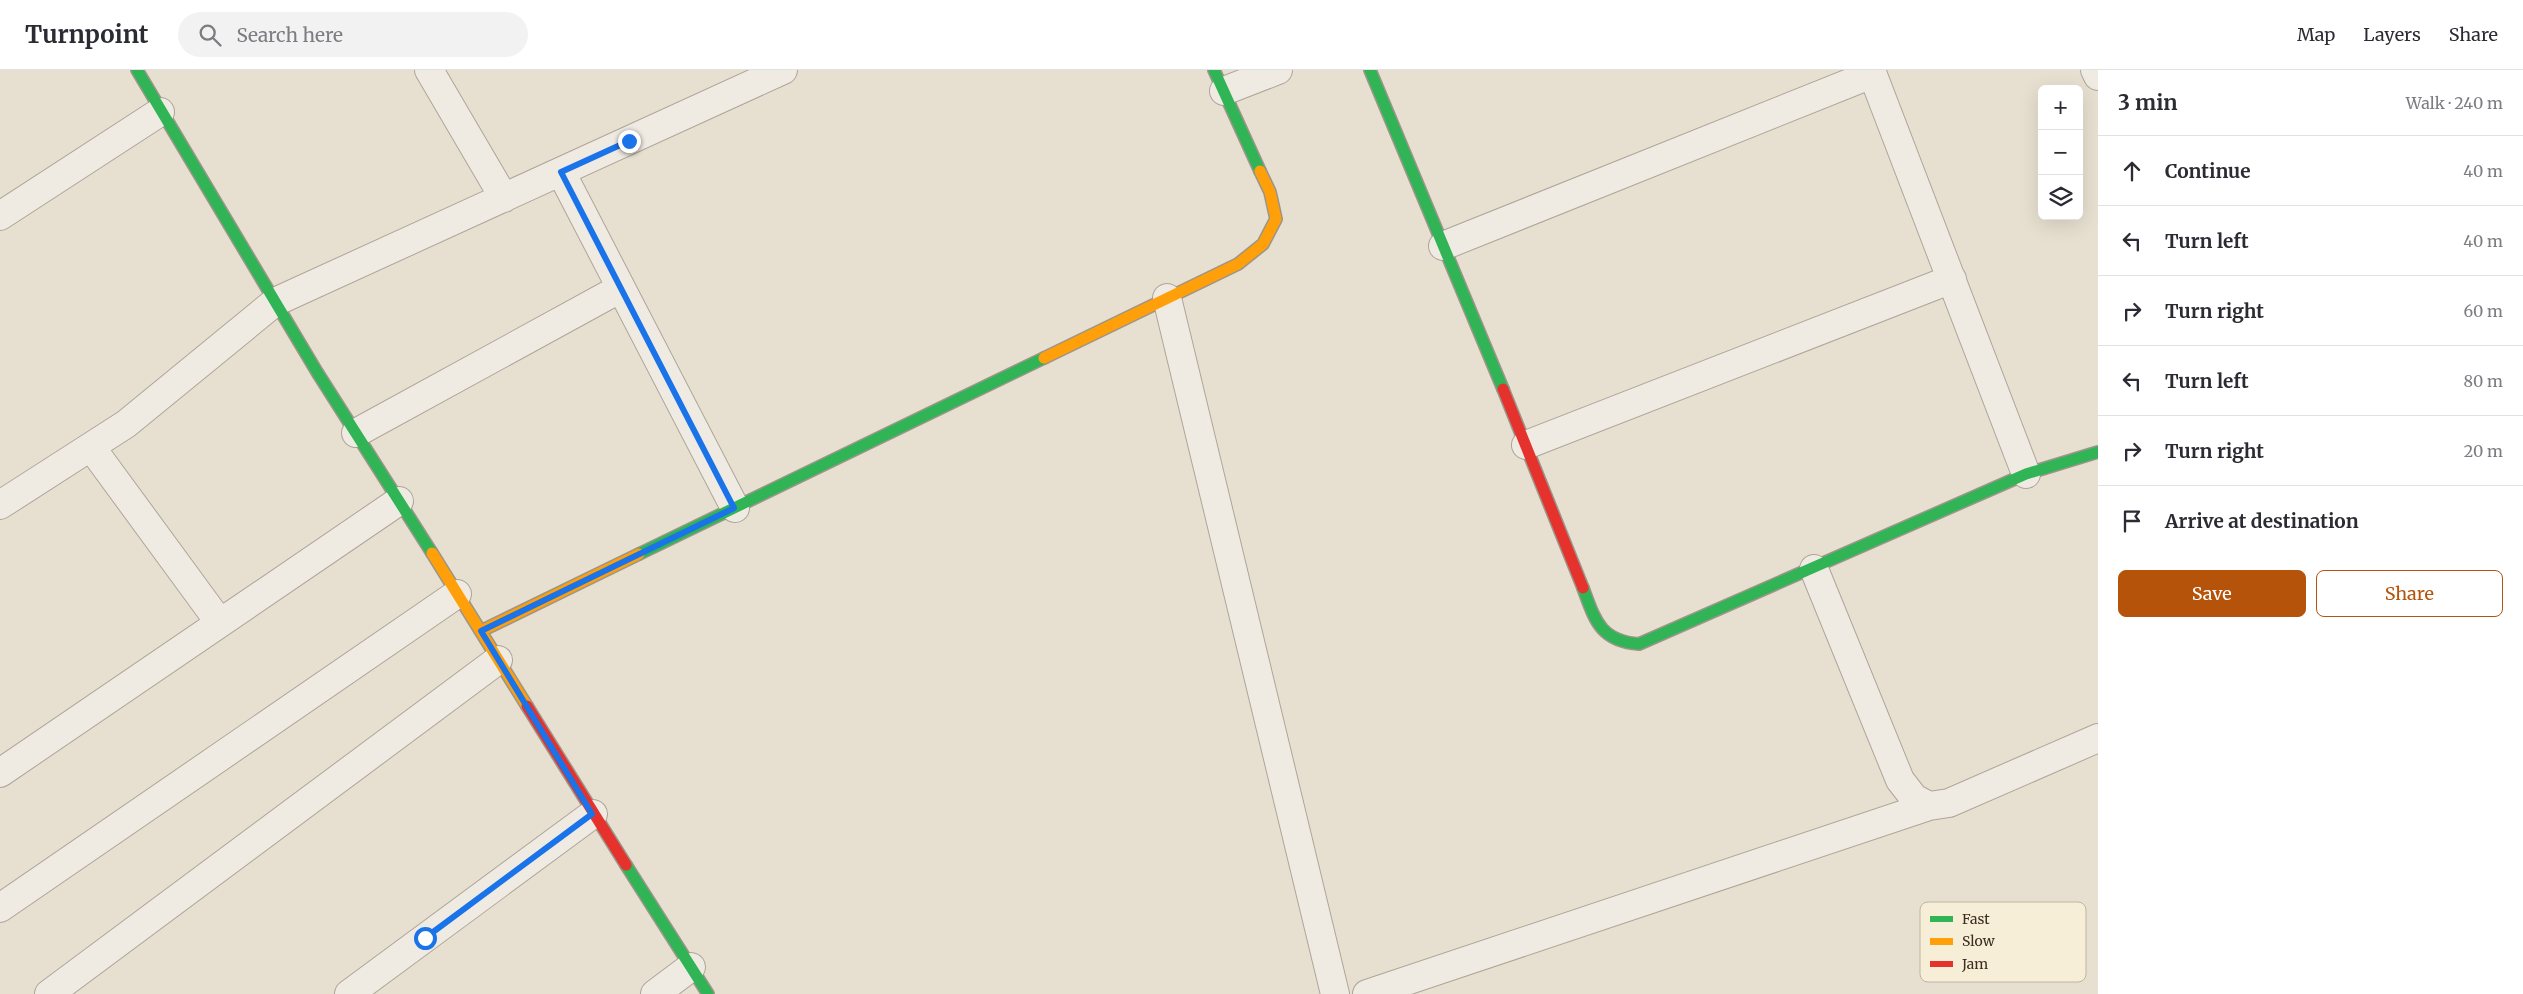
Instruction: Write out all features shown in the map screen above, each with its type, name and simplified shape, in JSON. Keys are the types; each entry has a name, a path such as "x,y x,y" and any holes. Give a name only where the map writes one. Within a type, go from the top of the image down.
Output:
{"street":[{"path":"137,70 160,112 275,302 481,631 592,814 708,994"},
{"path":"429,70 504,198"},
{"path":"0,505 126,424 275,302 784,70"},
{"path":"481,631 1238,264 1263,244 1276,219 1270,192 1219,81 1278,70"},
{"path":"1370,70 1526,445 1598,624 1606,634 1622,643 1639,644 1814,569 2026,474 2098,452"},
{"path":"2095,70 2098,76"},
{"path":"1443,246 1871,72 2026,474"},
{"path":"0,216 160,112"},
{"path":"561,172 734,508"},
{"path":"1526,445 1952,279"},
{"path":"356,433 621,288"},
{"path":"1167,298 1335,994"},
{"path":"91,447 220,623"},
{"path":"0,773 399,501"},
{"path":"1814,569 1900,780 1914,798 1929,806"},
{"path":"0,908 457,594"},
{"path":"49,994 498,660"},
{"path":"1367,994 1929,806 1949,803 2098,738"},
{"path":"349,994 592,814"},
{"path":"655,994 691,967"}],"traffic: fast":[{"path":"137,70 317,372 432,553"},
{"path":"1214,70 1260,171"},
{"path":"1370,70 1503,389"},
{"path":"639,554 1044,358"},
{"path":"1583,588 1591,610 1601,627 1615,638 1639,644 2026,474 2098,452"},
{"path":"626,865 708,994"}],"traffic: slow":[{"path":"1044,358 1238,264 1263,244 1276,219 1270,192 1260,171"},
{"path":"432,553 527,706"},
{"path":"481,631 639,554"}],"traffic: jam":[{"path":"1503,389 1583,588"},
{"path":"527,706 626,865"}],"route":[{"path":"425,938 592,814 481,631 734,508 561,172 629,141"}]}
